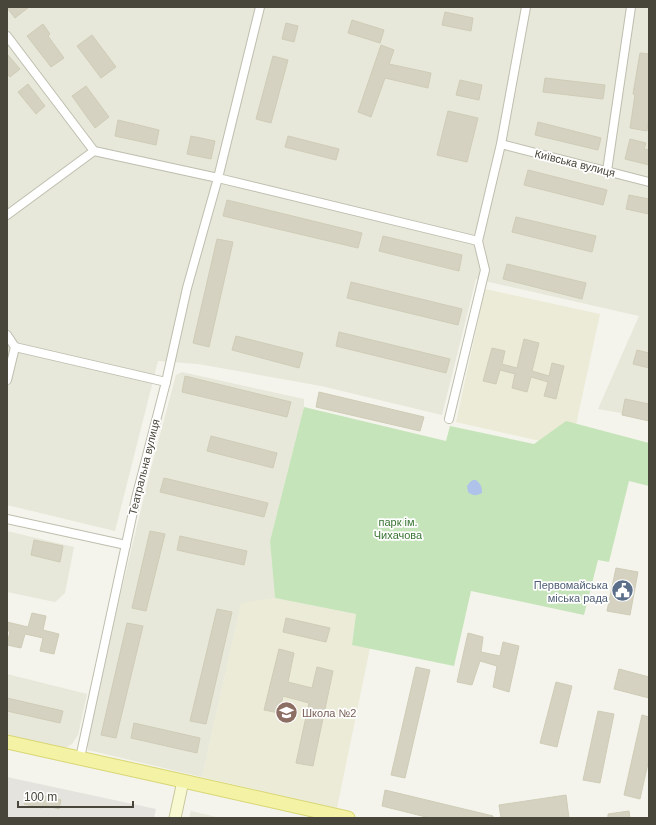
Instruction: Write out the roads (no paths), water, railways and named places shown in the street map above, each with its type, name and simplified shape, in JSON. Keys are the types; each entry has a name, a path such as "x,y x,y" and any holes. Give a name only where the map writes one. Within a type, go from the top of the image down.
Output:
{"main road":[{"path":"7,742 348,818"}],"street":[{"name":"Театральна вулиця","path":"80,758 136,498 166,382 187,288 218,178 260,7"},
{"path":"449,419 485,270 478,240 501,144 526,7"},
{"path":"607,171 631,7"},
{"path":"7,36 94,151 218,178 478,240"},
{"name":"Київська вулиця","path":"501,144 649,182"},
{"path":"7,215 94,151"},
{"path":"7,335 15,347 166,382"},
{"path":"7,380 15,347"},
{"path":"7,519 126,545"},
{"path":"175,818 183,781"}],"water":[{"path":"473,480 476,480 481,487 482,493 478,495 468,492 467,486"}],"place":[{"name":"Первомайська міська рада","path":"623,591"},
{"name":"Школа №2","path":"287,713"}],"park label":[{"name":"парк ім. Чихачова","path":"398,528"}]}
